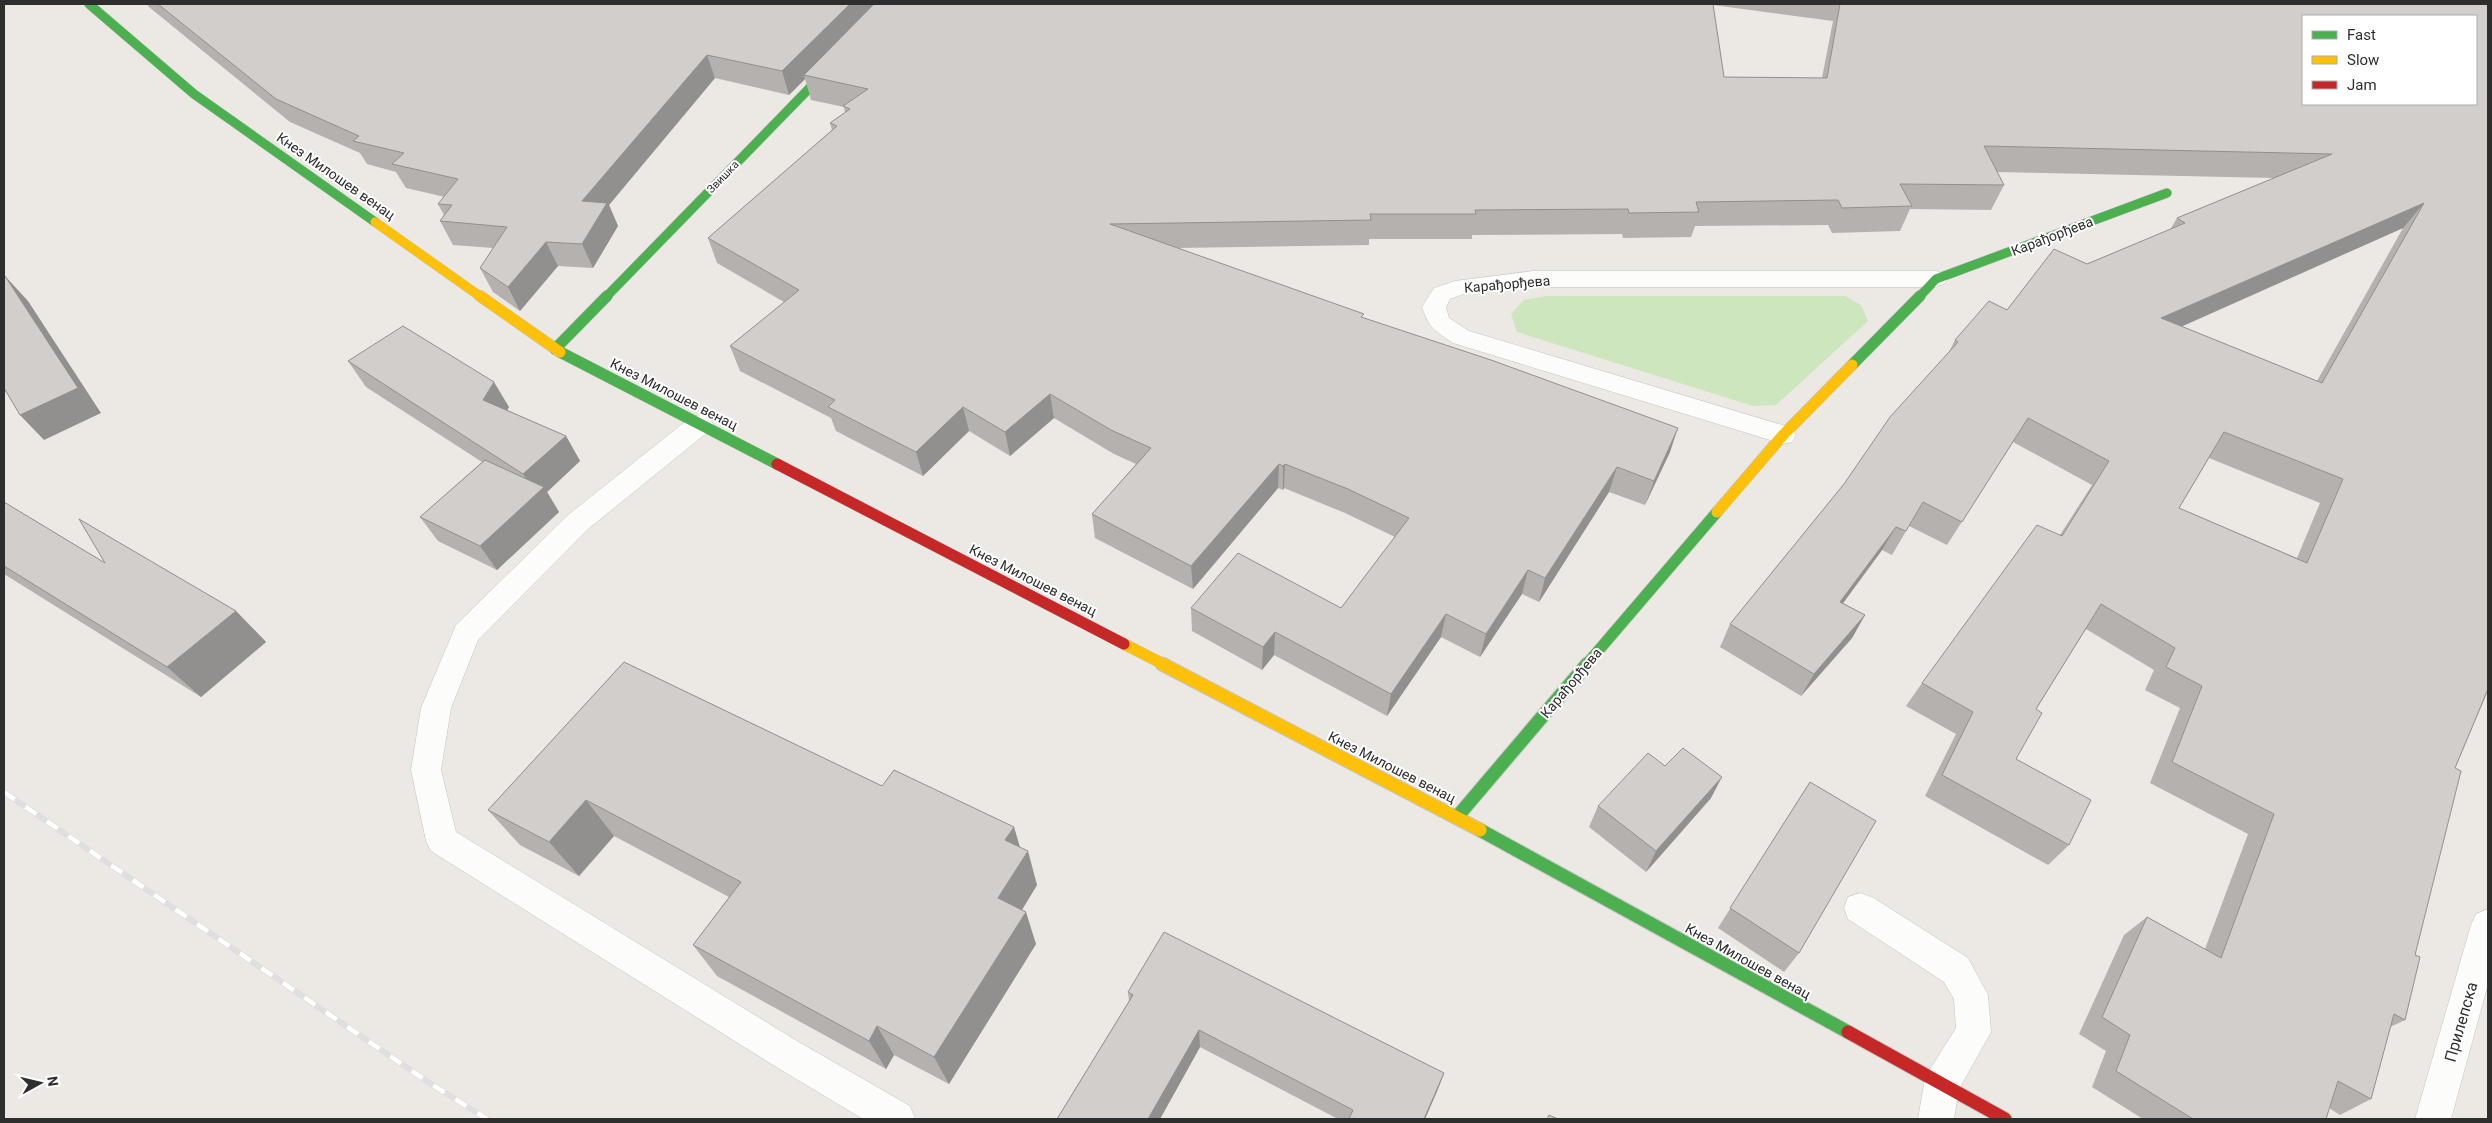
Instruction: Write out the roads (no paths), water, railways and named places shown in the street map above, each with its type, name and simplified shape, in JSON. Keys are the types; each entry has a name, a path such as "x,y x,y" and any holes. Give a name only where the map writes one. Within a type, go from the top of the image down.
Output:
{"street":[{"name":"Кнез Милошев венац","path":"89,4 108,14 194,94 555,349 1457,817 2005,1119"},
{"name":"Звишка","path":"555,349 840,57"},
{"name":"Карађорђева","path":"1783,435 1461,337 1439,322 1434,307 1442,294 1463,286 1533,279 1936,279 2167,193"},
{"name":"Карађорђева","path":"1457,817 1783,435 1936,279"},
{"path":"700,424 578,522 466,632 436,708 426,770 442,842 785,1054 897,1119"},
{"path":"1860,908 1956,970 1971,995 1974,1032 1942,1084 1936,1119"},
{"name":"Прилепска","path":"2433,1119 2488,925"}],"railway":[{"path":"4,792 428,1082 487,1119"}]}
